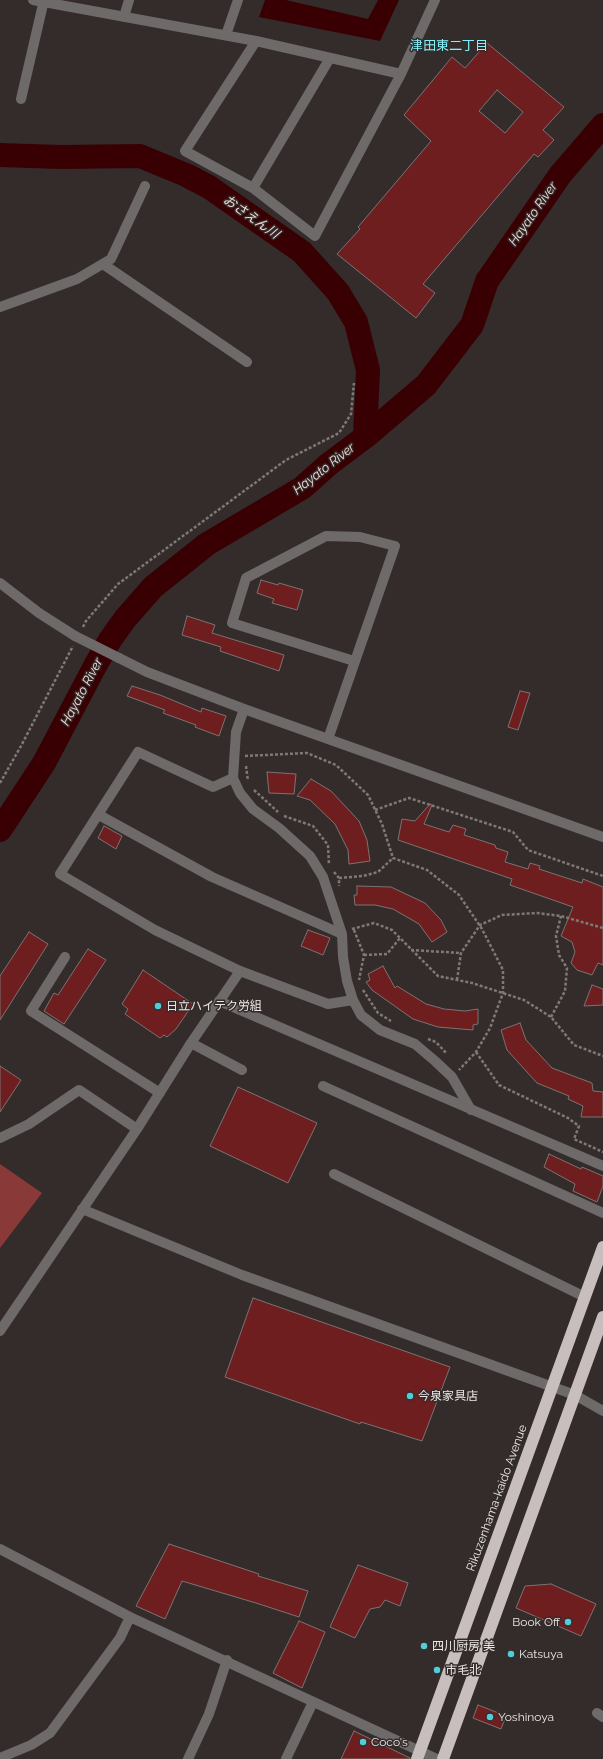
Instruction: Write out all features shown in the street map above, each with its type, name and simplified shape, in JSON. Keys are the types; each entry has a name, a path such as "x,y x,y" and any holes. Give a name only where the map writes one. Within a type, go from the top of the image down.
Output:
{"highway":[{"name":"Rikuzenhama-kaido Avenue","path":"418,1755 603,1247"},
{"path":"443,1759 603,1317"}],"street":[{"path":"33,0 256,41 401,74"},
{"path":"124,17 128,0"},
{"path":"226,36 238,0"},
{"path":"256,41 185,151 253,188 315,236 401,74 435,0"},
{"path":"21,99 44,1"},
{"path":"253,188 330,58"},
{"path":"0,307 77,279 111,259 145,186"},
{"path":"103,264 247,362"},
{"path":"328,738 395,546 360,537 326,536 246,578 232,623 354,661"},
{"path":"0,583 39,613 147,672 244,709 603,837"},
{"path":"244,709 236,732 233,778 240,793 253,809 279,828 310,856 323,877 342,934 343,957 347,981 353,1000 361,1015 380,1030 415,1044 452,1077 471,1110"},
{"path":"233,778 213,786 138,752 60,874 155,930 240,971 328,1004 353,1000"},
{"path":"99,815 212,877 342,934"},
{"path":"65,957 31,1011 160,1093"},
{"path":"1,1327 137,1129 191,1043 240,971"},
{"path":"219,1001 603,1166"},
{"path":"191,1043 242,1070"},
{"path":"324,1086 603,1213"},
{"path":"0,1138 29,1124 79,1090 137,1129"},
{"path":"334,1174 585,1297"},
{"path":"82,1209 242,1275 575,1395 603,1411"},
{"path":"0,1549 130,1616 227,1660 418,1755 437,1759"},
{"path":"1,1758 31,1746 50,1733 120,1638 130,1616"},
{"path":"188,1759 209,1714 227,1660"},
{"path":"286,1759 313,1702"},
{"path":"603,1711 597,1713 603,1717"}],"path":[{"path":"0,783 86,621 118,584 286,460 339,433 351,414 354,383"},
{"path":"234,756 307,753 336,765 368,795 382,824 393,858"},
{"path":"375,810 409,798 513,832 528,850 603,876"},
{"path":"339,878 363,876 378,872 393,858"},
{"path":"393,858 427,870 459,895 480,925 503,970 503,993 490,1028 476,1052 452,1077"},
{"path":"457,980 461,953 480,925 502,915 537,912 561,916 603,928"},
{"path":"551,1017 565,991 567,968 559,955 556,936 561,916"},
{"path":"342,934 353,928 374,923 392,930 438,976 457,980 524,1000 551,1017 574,1045 603,1056"},
{"path":"353,928 364,955 359,983"},
{"path":"364,955 387,954 400,938"},
{"path":"411,950 461,953"},
{"path":"363,989 378,1013 396,1024"},
{"path":"422,1036 436,1042 450,1058"},
{"path":"476,1052 499,1085 568,1118 579,1126 574,1139 603,1152"},
{"path":"455,1064 460,1069"}],"shaded area":[{"path":"265,0 286,0 368,19 378,0 399,0 380,41 259,17"},
{"path":"0,1164 42,1193 0,1248"}],"building":[{"path":"487,43 564,107 543,130 554,140 538,157 534,154 423,284 435,293 416,318 337,254 360,229 358,227 431,141 404,115 452,57 465,68","holes":["497,90 523,112 505,133 479,111"]},
{"path":"261,580 278,585 279,583 303,590 297,610 272,603 274,599 257,593"},
{"path":"187,616 215,625 212,633 284,655 279,671 220,651 221,647 182,635"},
{"path":"132,686 160,695 201,712 202,708 226,716 219,736 195,727 196,725 163,713 165,710 127,696"},
{"path":"520,691 530,693 518,730 508,727"},
{"path":"267,772 296,774 294,794 269,793"},
{"path":"311,779 331,791 359,821 367,840 370,861 349,864 348,850 335,824 310,800 297,796"},
{"path":"430,804 432,805 424,824 449,832 453,825 466,829 464,835 495,845 496,848 508,852 505,862 528,869 530,863 540,866 539,869 582,883 583,879 603,887 603,965 598,963 592,975 577,970 571,963 575,952 572,942 561,936 573,907 510,885 512,879 398,840 402,819 415,821"},
{"path":"104,826 122,836 116,849 98,838"},
{"path":"357,886 391,887 425,903 441,920 447,932 432,942 419,924 393,909 375,905 355,905 354,895 357,895"},
{"path":"308,930 330,938 323,955 301,946"},
{"path":"29,932 48,944 0,1020 0,976"},
{"path":"88,949 106,960 64,1024 44,1011 54,993 58,995"},
{"path":"383,966 395,988 397,986 426,1004 444,1009 465,1011 478,1009 478,1024 473,1025 473,1030 438,1027 413,1019 372,990 366,982 370,980 368,974"},
{"name":"日立ハイテク労組","path":"143,970 193,1004 176,1029 167,1037 164,1035 160,1038 125,1014 128,1009 122,1004"},
{"path":"592,985 603,989 603,1005 584,1006"},
{"path":"520,1023 526,1040 552,1068 592,1083 593,1091 603,1092 603,1117 581,1117 583,1106 568,1099 569,1096 537,1083 507,1050 501,1030"},
{"path":"0,1066 21,1080 0,1112"},
{"path":"238,1087 317,1123 288,1183 210,1146"},
{"path":"549,1154 581,1169 582,1167 603,1176 603,1186 597,1202 573,1191 575,1184 544,1167"},
{"path":"253,1298 450,1367 422,1441 361,1422 360,1424 225,1377"},
{"path":"169,1544 259,1574 258,1576 308,1591 299,1617 182,1581 165,1619 136,1606"},
{"path":"358,1565 408,1583 400,1606 385,1600 380,1607 370,1609 355,1638 330,1627"},
{"name":"Book Off","path":"551,1584 596,1604 581,1636 516,1608 525,1586"},
{"path":"299,1621 325,1632 302,1688 273,1673"},
{"name":"Yoshinoya","path":"478,1705 506,1716 501,1729 473,1718"},
{"name":"Coco's","path":"354,1731 410,1758 410,1759 341,1759"}],"waterway":[{"name":"Hayato River","path":"0,830 44,763 95,666 110,640 125,619 153,587 207,544 302,488 329,464 365,437 426,385 472,325 487,281 560,175 603,125"},
{"name":"おさえん川","path":"0,155 61,157 140,156 186,175 209,187 302,252 338,292 356,322 368,370 365,437"}],"place":[{"name":"日立ハイテク労組","path":"158,1006"},
{"name":"今泉家具店","path":"410,1396"},
{"name":"Book Off","path":"568,1622"},
{"name":"四川厨房 美","path":"424,1646"},
{"name":"Katsuya","path":"511,1654"},
{"name":"市毛北","path":"437,1670"},
{"name":"Yoshinoya","path":"490,1717"},
{"name":"Coco's","path":"363,1742"}],"district":[{"name":"津田東二丁目","path":"449,46"}]}
